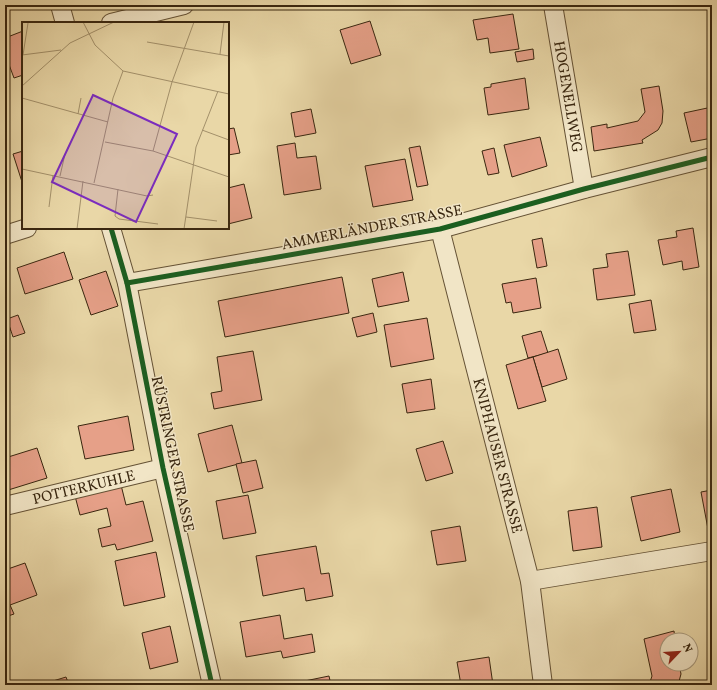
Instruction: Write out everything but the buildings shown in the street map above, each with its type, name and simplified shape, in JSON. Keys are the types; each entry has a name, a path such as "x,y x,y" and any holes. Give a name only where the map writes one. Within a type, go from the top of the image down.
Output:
{"street":[{"path":"60,5 65,22"},
{"path":"115,22 184,5"},
{"name":"HOGENELLWEG","path":"553,5 584,189"},
{"name":"AMMERLÄNDER STRASSE","path":"127,283 440,229 584,189 712,157"},
{"path":"5,235 24,229"},
{"name":"RÜSTRINGER STRASSE","path":"111,229 127,283 163,468 212,685"},
{"name":"KNIPHAUSER STRASSE","path":"440,229 530,581 543,685"},
{"name":"POTTERKUHLE","path":"5,506 163,468"},
{"path":"530,581 712,551"}],"cycle path":[{"path":"127,283 440,229 584,189 712,157"},
{"path":"111,229 127,283 163,468 212,685"}]}
